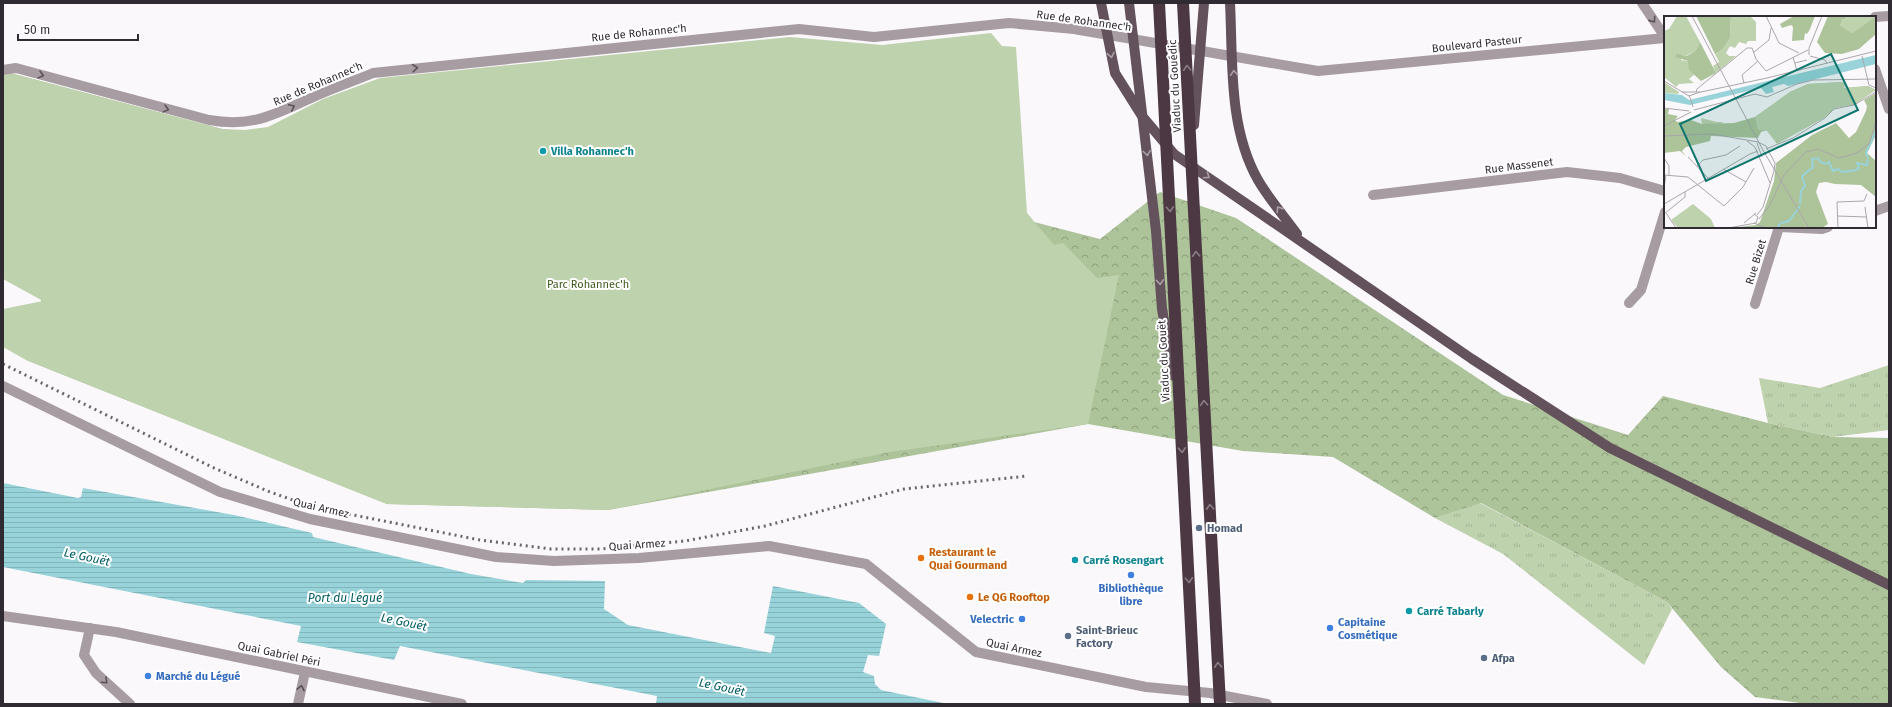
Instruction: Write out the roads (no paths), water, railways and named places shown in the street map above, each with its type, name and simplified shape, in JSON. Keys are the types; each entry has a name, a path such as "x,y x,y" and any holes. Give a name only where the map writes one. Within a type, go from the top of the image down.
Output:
{"highway":[{"name":"Viaduc du Gouët","path":"1159,3 1195,704"},
{"name":"Viaduc du Gouédic","path":"1183,3 1220,704"}],"main road":[{"path":"1101,3 1115,72 1142,116 1174,154 1472,359 1610,448 1889,585"},
{"path":"1129,3 1156,231 1162,309 1180,411"},
{"path":"1191,149 1204,3"},
{"path":"1230,3 1236,112 1244,146 1258,179 1302,241"}],"street":[{"path":"1642,3 1664,36"},
{"path":"1876,17 1889,16"},
{"name":"Rue de Rohannec'h","path":"3,70 16,68 209,120 236,123 271,117 318,95 373,73 799,29 874,37 1009,23 1074,29 1291,68"},
{"name":"Boulevard Pasteur","path":"1291,68 1318,71 1664,37"},
{"path":"1876,72 1889,109"},
{"name":"Rue Massenet","path":"1374,195 1567,172 1620,178 1664,191"},
{"path":"1876,211 1889,206"},
{"path":"1629,303 1641,290 1664,215"},
{"name":"Rue Bizet","path":"1755,304 1779,228"},
{"path":"1800,228 1825,228"},
{"name":"Quai Armez","path":"3,386 220,492 310,519 503,557 554,561 639,558 769,546 866,564 976,652 1146,687 1210,693 1267,704"},
{"name":"Quai Gabriel Péri","path":"3,616 116,632 438,702 462,704"},
{"path":"90,628 84,655 96,673 130,704"},
{"path":"298,704 305,672"}],"water":[{"name":"Port du Légué","path":"3,483 78,498 81,497 83,488 234,515 312,533 313,537 471,574 523,583 526,580 605,581 604,609 628,625 771,653 775,636 764,633 773,586 859,603 886,624 879,656 868,655 863,672 874,676 875,684 881,690 948,704 656,704 657,696 400,646 394,660 297,642 301,626 3,567"}],"railway":[{"path":"3,364 214,468 270,492 313,507 480,540 551,549 600,549 685,541 765,526 904,489 1027,476"}],"place":[{"name":"Villa Rohannec'h","path":"543,151"},
{"name":"Homad","path":"1199,528"},
{"name":"Restaurant le Quai Gourmand","path":"921,558"},
{"name":"Carré Rosengart","path":"1075,560"},
{"name":"Bibliothèque libre","path":"1131,575"},
{"name":"Le QG Rooftop","path":"970,597"},
{"name":"Carré Tabarly","path":"1409,611"},
{"name":"Velectric","path":"1022,619"},
{"name":"Capitaine Cosmétique","path":"1330,628"},
{"name":"Saint-Brieuc Factory","path":"1068,636"},
{"name":"Afpa","path":"1484,658"},
{"name":"Marché du Légué","path":"148,676"}],"park label":[{"name":"Parc Rohannec'h","path":"588,284"}],"water label":[{"name":"Le Gouët","path":"87,557"},
{"name":"Le Gouët","path":"404,622"},
{"name":"Le Gouët","path":"722,687"}]}
